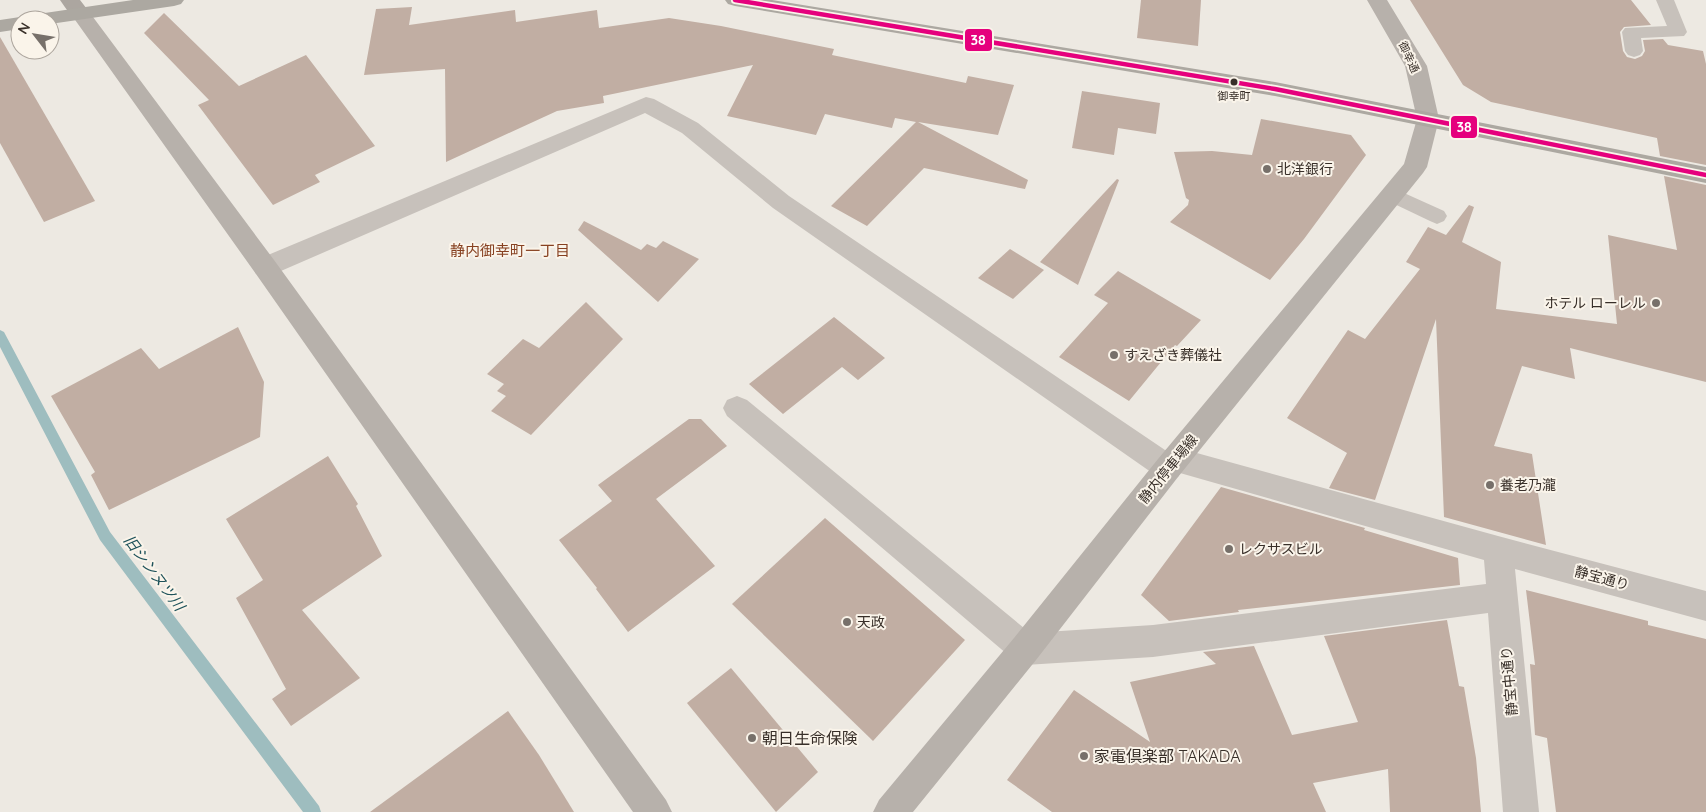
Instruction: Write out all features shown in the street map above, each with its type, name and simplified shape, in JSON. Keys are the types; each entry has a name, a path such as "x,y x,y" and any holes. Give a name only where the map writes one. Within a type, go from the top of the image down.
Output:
{"highway":[{"path":"60,12 75,7 174,0"},
{"path":"736,0 1266,88 1706,175"}],"street":[{"name":"御幸通","path":"1377,0 1416,66 1428,119"},
{"path":"75,7 265,267 654,812"},
{"name":"静宝通り","path":"265,267 646,104 690,128 780,202 1172,464 1706,606"},
{"name":"静内停車場線","path":"891,812 1415,167 1428,119"},
{"path":"737,408 1025,648 1153,641 1501,597"},
{"name":"静宝中通り","path":"1498,550 1520,812"}],"lane":[{"path":"1634,51 1631,32 1678,32 1666,0"},
{"path":"1393,195 1437,216"}],"building":[{"path":"1141,0 1201,0 1198,46 1137,38"},
{"path":"1410,0 1631,0 1651,25 1624,27 1620,32 1623,51 1627,57 1635,59 1642,56 1645,51 1643,40 1663,39 1668,45 1703,51 1706,64 1706,165 1660,156 1657,138 1491,102 1463,85"},
{"path":"412,7 409,25 515,10 516,22 597,10 599,28 669,18 721,26 834,49 832,55 966,83 968,76 1014,85 998,135 918,122 1028,180 1025,189 924,168 867,226 831,206 916,122 895,118 892,128 825,114 816,135 727,116 753,65 603,96 604,103 557,111 446,162 445,69 364,75 376,9"},
{"path":"164,13 239,86 306,55 375,146 315,175 320,182 273,205 198,105 209,100 144,33"},
{"path":"0,37 10,54 10,60 13,60 95,201 44,222 0,143"},
{"path":"1082,91 1160,103 1156,134 1118,128 1114,155 1072,148"},
{"name":"北洋銀行","path":"1261,119 1351,135 1366,155 1304,239 1270,280 1170,222 1188,205 1189,200 1186,198 1174,152 1212,151 1252,155"},
{"path":"1664,176 1706,185 1706,382 1570,348 1575,379 1522,366 1494,446 1532,454 1546,545 1444,517 1436,319 1375,500 1329,488 1347,453 1287,418 1348,330 1365,339 1420,269 1406,262 1428,227 1446,235 1469,205 1474,207 1462,242 1501,262 1496,309 1617,324 1608,235 1677,250"},
{"path":"1117,179 1119,180 1078,285 1040,262"},
{"path":"584,221 641,250 647,244 656,248 663,241 699,259 658,302 578,230"},
{"path":"1010,249 1044,270 1013,299 978,278"},
{"path":"1118,271 1201,320 1177,346 1175,345 1129,401 1059,357 1108,303 1094,295"},
{"path":"586,302 623,339 531,435 491,411 506,396 497,391 504,384 487,374 523,339 539,348"},
{"path":"834,317 885,358 858,380 842,367 783,414 749,384"},
{"path":"238,327 264,382 260,437 109,510 91,475 95,472 51,396 141,348 159,369"},
{"path":"689,419 701,419 727,446 656,499 715,566 628,632 597,588 559,540 612,501 598,485"},
{"path":"328,456 358,504 356,506 382,556 302,610 360,678 291,726 272,699 286,689 236,598 263,580 226,519"},
{"path":"1221,487 1365,528 1364,530 1458,558 1460,585 1238,610 1239,612 1169,621 1141,595"},
{"name":"天政","path":"825,518 965,640 873,741 732,604"},
{"path":"1526,590 1648,621 1648,625 1706,639 1706,812 1556,812 1547,738 1535,735 1530,664 1535,665"},
{"path":"1447,620 1459,686 1464,687 1476,758 1481,812 1390,812 1388,769 1313,783 1326,812 1052,812 1007,780 1074,690 1150,742 1130,682 1216,664 1203,652 1254,646 1292,735 1358,722 1324,636"},
{"name":"朝日生命保険","path":"731,668 818,772 776,812 687,703"},
{"path":"508,711 539,755 574,812 370,812"}],"waterway":[{"name":"旧シンヌツ川","path":"0,335 105,536 313,812"}],"transit line":[{"name":"38","path":"735,0 1275,89 1706,175"}],"place":[{"name":"御幸町","path":"1234,82"},
{"name":"北洋銀行","path":"1267,169"},
{"name":"ホテル ローレル","path":"1656,303"},
{"name":"すえざき葬儀社","path":"1114,355"},
{"name":"養老乃瀧","path":"1490,485"},
{"name":"レクサスビル","path":"1229,549"},
{"name":"天政","path":"847,622"},
{"name":"朝日生命保険","path":"752,738"},
{"name":"家電倶楽部 TAKADA","path":"1084,756"}],"district":[{"name":"静内御幸町一丁目","path":"510,251"}]}
